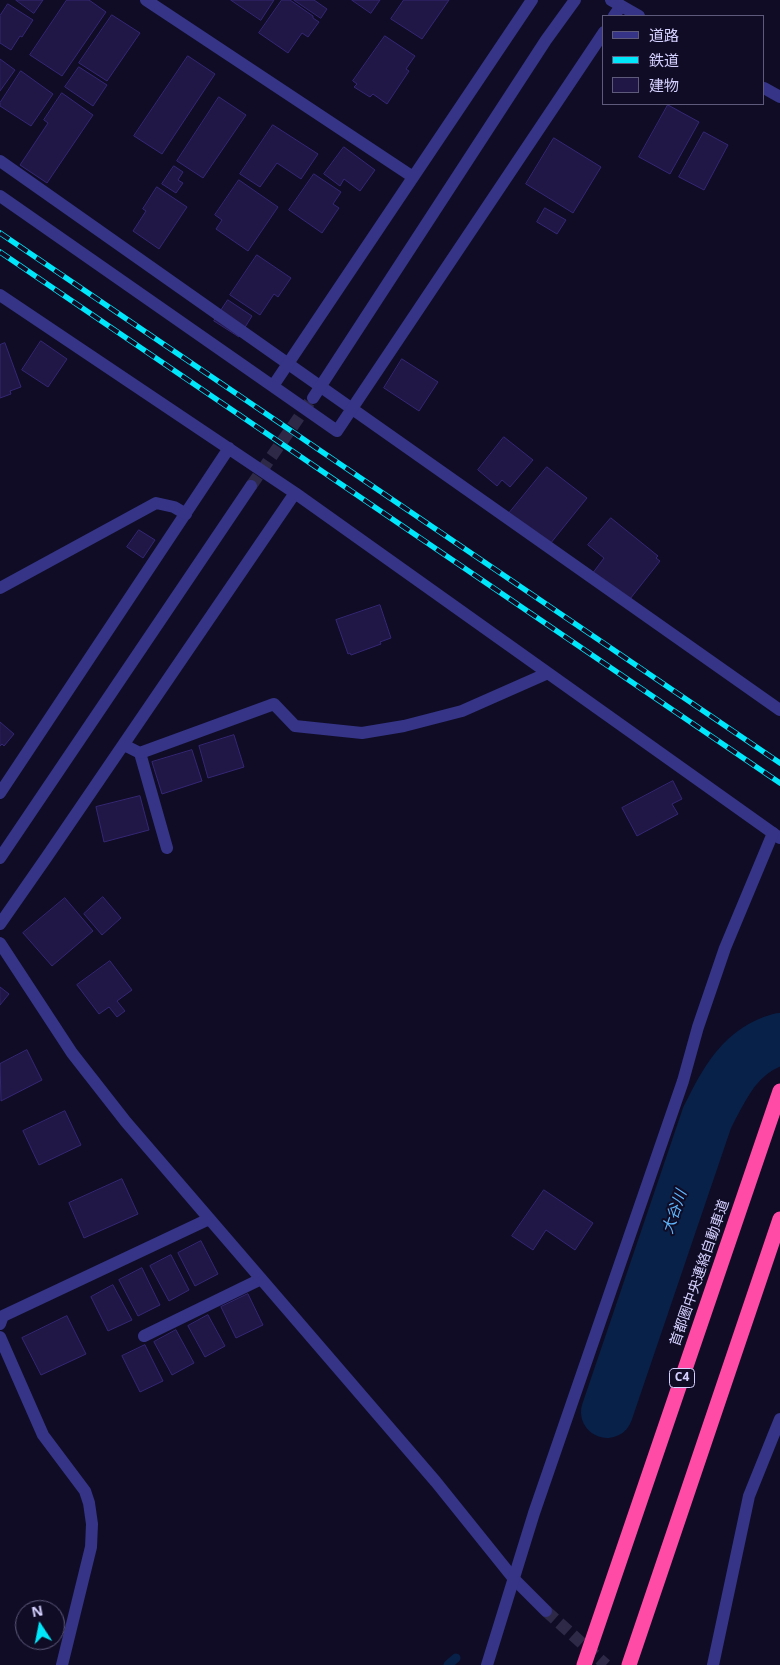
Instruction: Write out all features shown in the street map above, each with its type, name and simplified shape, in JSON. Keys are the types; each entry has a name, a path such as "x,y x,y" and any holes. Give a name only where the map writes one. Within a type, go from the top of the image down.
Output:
{"highway":[{"name":"首都圏中央連絡自動車道","path":"584,1665 780,1091"},
{"path":"629,1665 780,1218"}],"street":[{"path":"146,0 413,177"},
{"path":"273,386 532,0"},
{"path":"313,398 546,40 575,0"},
{"path":"615,7 636,15"},
{"path":"0,196 337,431 602,35"},
{"path":"765,89 780,97"},
{"path":"0,161 780,710"},
{"path":"0,296 295,493 776,835 726,948 701,1018 683,1081 534,1513 487,1665"},
{"path":"0,793 229,448"},
{"path":"0,858 251,486"},
{"path":"0,924 295,493"},
{"path":"0,588 156,502 174,507 186,514"},
{"path":"124,745 140,753 274,704 295,726 362,733 404,726 462,710 548,672"},
{"path":"140,753 167,848"},
{"path":"0,943 72,1053 126,1122 436,1482 514,1580 546,1611"},
{"path":"0,1324 3,1316 209,1219"},
{"path":"144,1336 261,1279"},
{"path":"0,1337 43,1435 85,1491 89,1503 92,1524 91,1547 62,1665"},
{"path":"713,1665 749,1496 780,1419"}],"building":[{"path":"16,0 43,0 34,13"},
{"path":"67,0 89,0 106,12 62,76 30,55"},
{"path":"231,0 274,0 261,20"},
{"path":"282,0 290,0 319,22 308,37 302,33 288,53 259,33"},
{"path":"294,0 314,0 327,9 321,18"},
{"path":"352,0 380,0 371,13"},
{"path":"404,0 449,0 422,39 391,19"},
{"path":"8,4 33,20 11,50 0,43 0,16"},
{"path":"112,15 140,33 107,81 79,63"},
{"path":"385,36 415,56 406,69 409,71 387,104 373,94 370,97 354,87 357,84 353,81"},
{"path":"188,56 215,74 162,154 134,136"},
{"path":"0,59 15,70 0,91"},
{"path":"79,67 107,85 93,106 65,87"},
{"path":"21,71 53,94 31,126 0,106 0,103"},
{"path":"62,93 93,115 47,183 20,165 48,123 44,120"},
{"path":"219,97 246,115 203,178 177,161"},
{"path":"668,105 699,122 670,174 639,157"},
{"path":"273,125 318,154 301,179 277,163 260,187 240,174"},
{"path":"704,132 728,145 704,190 679,177"},
{"path":"554,138 601,167 573,213 526,184"},
{"path":"344,147 375,170 360,191 344,179 340,186 324,174"},
{"path":"174,166 183,172 178,180 183,183 176,193 162,184"},
{"path":"314,174 341,192 333,204 339,208 322,233 289,210"},
{"path":"239,180 278,207 248,251 216,229 222,220 215,215"},
{"path":"157,187 187,207 159,249 133,231 146,211 143,209"},
{"path":"545,208 566,220 557,234 537,222"},
{"path":"257,255 291,278 278,297 274,294 260,315 230,295"},
{"path":"228,300 252,316 239,337 214,321"},
{"path":"41,341 67,359 48,387 22,370"},
{"path":"5,343 21,387 10,391 11,394 0,398 0,345"},
{"path":"402,359 438,382 419,411 384,388"},
{"path":"504,437 533,460 510,487 502,480 497,486 478,470"},
{"path":"547,467 587,498 546,549 506,517"},
{"path":"611,518 658,556 656,558 660,561 630,599 592,574 604,558 588,545"},
{"path":"139,530 155,540 143,558 127,547"},
{"path":"380,605 391,638 380,642 381,644 351,655 350,653 348,654 336,620"},
{"path":"0,722 14,734 4,746 2,744 0,746"},
{"path":"234,735 244,767 208,778 199,746"},
{"path":"192,750 202,781 162,794 152,762"},
{"path":"673,781 682,799 672,804 678,814 637,836 622,808"},
{"path":"140,796 149,830 104,842 96,807"},
{"path":"103,897 121,918 102,935 84,914"},
{"path":"65,898 93,931 52,966 23,933"},
{"path":"110,961 132,990 117,1001 125,1011 117,1017 109,1007 99,1014 77,985"},
{"path":"0,987 9,994 0,1005"},
{"path":"27,1050 42,1080 1,1101 0,1064"},
{"path":"65,1111 81,1145 39,1165 23,1131"},
{"path":"122,1179 138,1214 84,1238 69,1203"},
{"path":"544,1190 593,1223 575,1250 546,1230 533,1250 512,1236"},
{"path":"201,1241 218,1274 195,1286 178,1253"},
{"path":"171,1255 189,1290 169,1301 150,1266"},
{"path":"142,1268 160,1305 138,1316 119,1280"},
{"path":"113,1285 132,1320 108,1331 91,1297"},
{"path":"248,1294 263,1325 236,1338 221,1307"},
{"path":"208,1315 225,1346 205,1357 188,1326"},
{"path":"67,1316 86,1354 41,1375 22,1338"},
{"path":"176,1330 194,1363 172,1375 154,1342"},
{"path":"145,1345 163,1381 140,1392 122,1356"}],"waterway":[{"name":"大谷川","path":"607,1412 707,1118 727,1081 744,1060 754,1051 780,1039"},
{"name":"大谷川","path":"448,1665 456,1658"}],"tunnel":[{"path":"251,486 311,400"},
{"path":"546,1611 606,1665"}],"railway":[{"path":"0,233 780,763"},
{"path":"0,252 780,783"}]}
